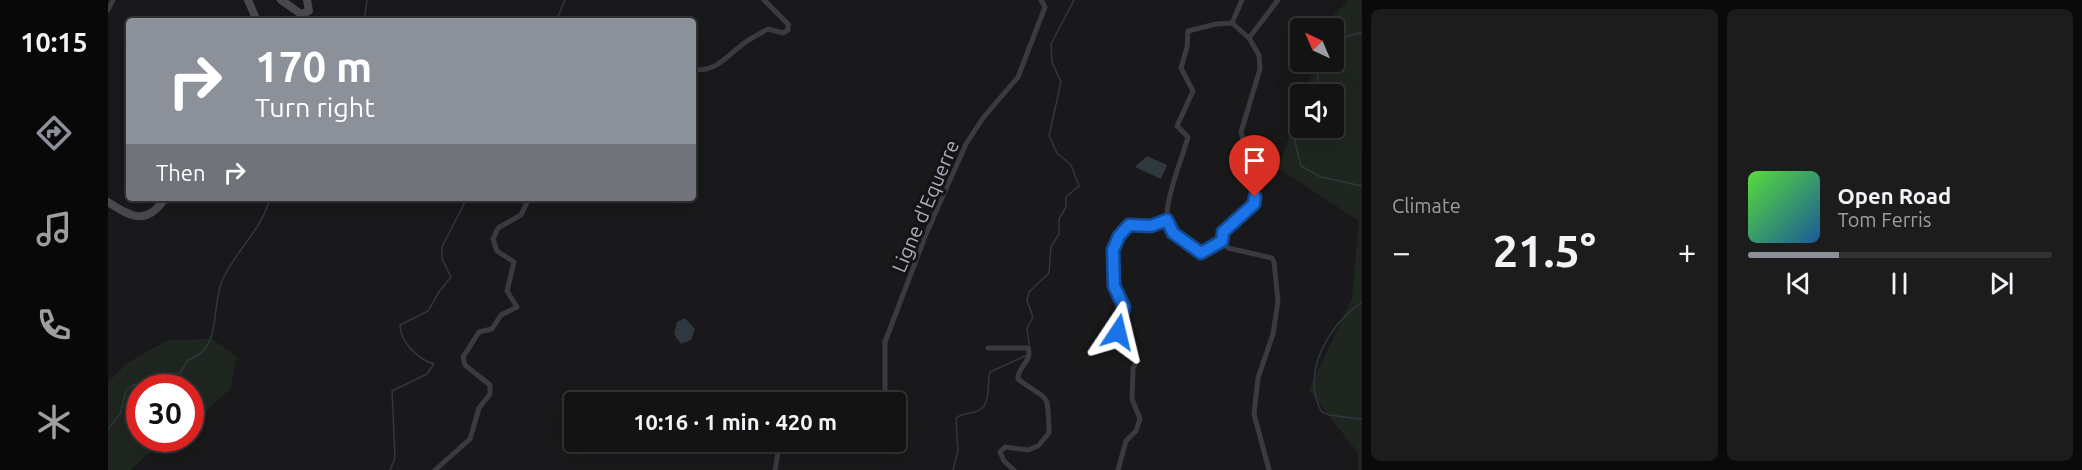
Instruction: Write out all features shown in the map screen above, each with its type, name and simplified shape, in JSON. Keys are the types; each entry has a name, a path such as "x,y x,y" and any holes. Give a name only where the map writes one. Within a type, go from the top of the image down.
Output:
{"main road":[{"path":"248,0 256,18"},
{"path":"281,0 301,14 309,11 308,0"},
{"path":"108,202 132,216 143,216 158,208 163,201"}],"street":[{"path":"108,10 113,0"},
{"path":"696,70 701,71 724,61 744,43 768,30 783,33 788,30 788,24 764,0"},
{"name":"Ligne d'Equerre","path":"886,392 885,342 926,234 966,144 983,118 1018,77 1045,7 1041,0"},
{"path":"1232,23 1242,0"},
{"path":"1249,38 1278,0"},
{"path":"1222,241 1198,254 1173,233 1167,220 1177,165 1188,137 1177,126 1193,91 1181,68 1187,47 1188,31 1216,24 1232,23 1249,38 1259,55 1260,69 1241,132 1248,159 1247,178 1255,202 1223,232 1222,241 1228,248 1272,258 1274,262 1278,302 1273,334 1258,378 1254,414 1269,470"},
{"path":"435,470 470,439 479,408 490,394 490,385 465,365 464,357 479,332 492,328 501,315 517,307 516,302 507,291 514,262 497,251 493,239 498,228 521,215 528,201"},
{"path":"1118,470 1126,441 1136,431 1140,419 1132,399 1133,368 1137,361 1118,332 1124,307 1114,286 1113,250 1119,236 1129,225 1151,226 1167,220"},
{"path":"988,348 1029,348 1029,358 1018,371 1018,379 1038,390 1047,400 1049,433 1044,440 1028,450 1005,447 1000,452 1004,461 1014,470"},
{"path":"775,470 778,452"}],"shaded area":[{"path":"1349,0 1362,0 1362,470 1358,470 1358,453 1309,390 1352,298 1359,221 1278,168 1290,135 1290,138 1344,138 1344,84 1309,84 1313,72 1344,72 1344,18 1333,18"},
{"path":"1147,156 1167,165 1161,179 1135,167"},
{"path":"685,318 695,329 691,340 681,344 674,334 677,322"},
{"path":"212,339 237,357 230,389 204,413 204,374 126,374 126,452 151,452 130,470 108,470 108,382 129,362 168,340"}],"waterway":[{"path":"364,18 367,0"},
{"path":"557,18 565,0"},
{"path":"1030,351 1027,328 1033,317 1027,301 1029,292 1049,273 1051,247 1059,234 1059,219 1066,207 1066,197 1079,186 1071,165 1057,153 1049,136 1061,82 1052,62 1051,44 1074,0"},
{"path":"1344,38 1362,32"},
{"path":"1317,84 1318,72"},
{"path":"1297,138 1295,142 1301,166 1321,177 1362,186"},
{"path":"108,429 120,414 126,391 133,385 180,373 188,360 199,355 206,347 214,327 222,281 261,220 269,201"},
{"path":"390,470 395,458 392,391 427,374 434,364 422,359 411,349 403,338 400,325 428,311 451,277 442,259 442,247 465,201"},
{"path":"1362,302 1339,323 1329,336 1316,365 1314,380 1321,411 1329,415 1362,419"},
{"path":"953,470 958,451 956,418 975,412 984,405 988,395 990,372 1027,355"}],"route":[{"path":"1118,332 1124,303 1114,286 1113,250 1119,236 1129,225 1151,226 1167,220 1173,233 1198,254 1222,241 1223,232 1240,214 1254,204 1255,197"}]}
